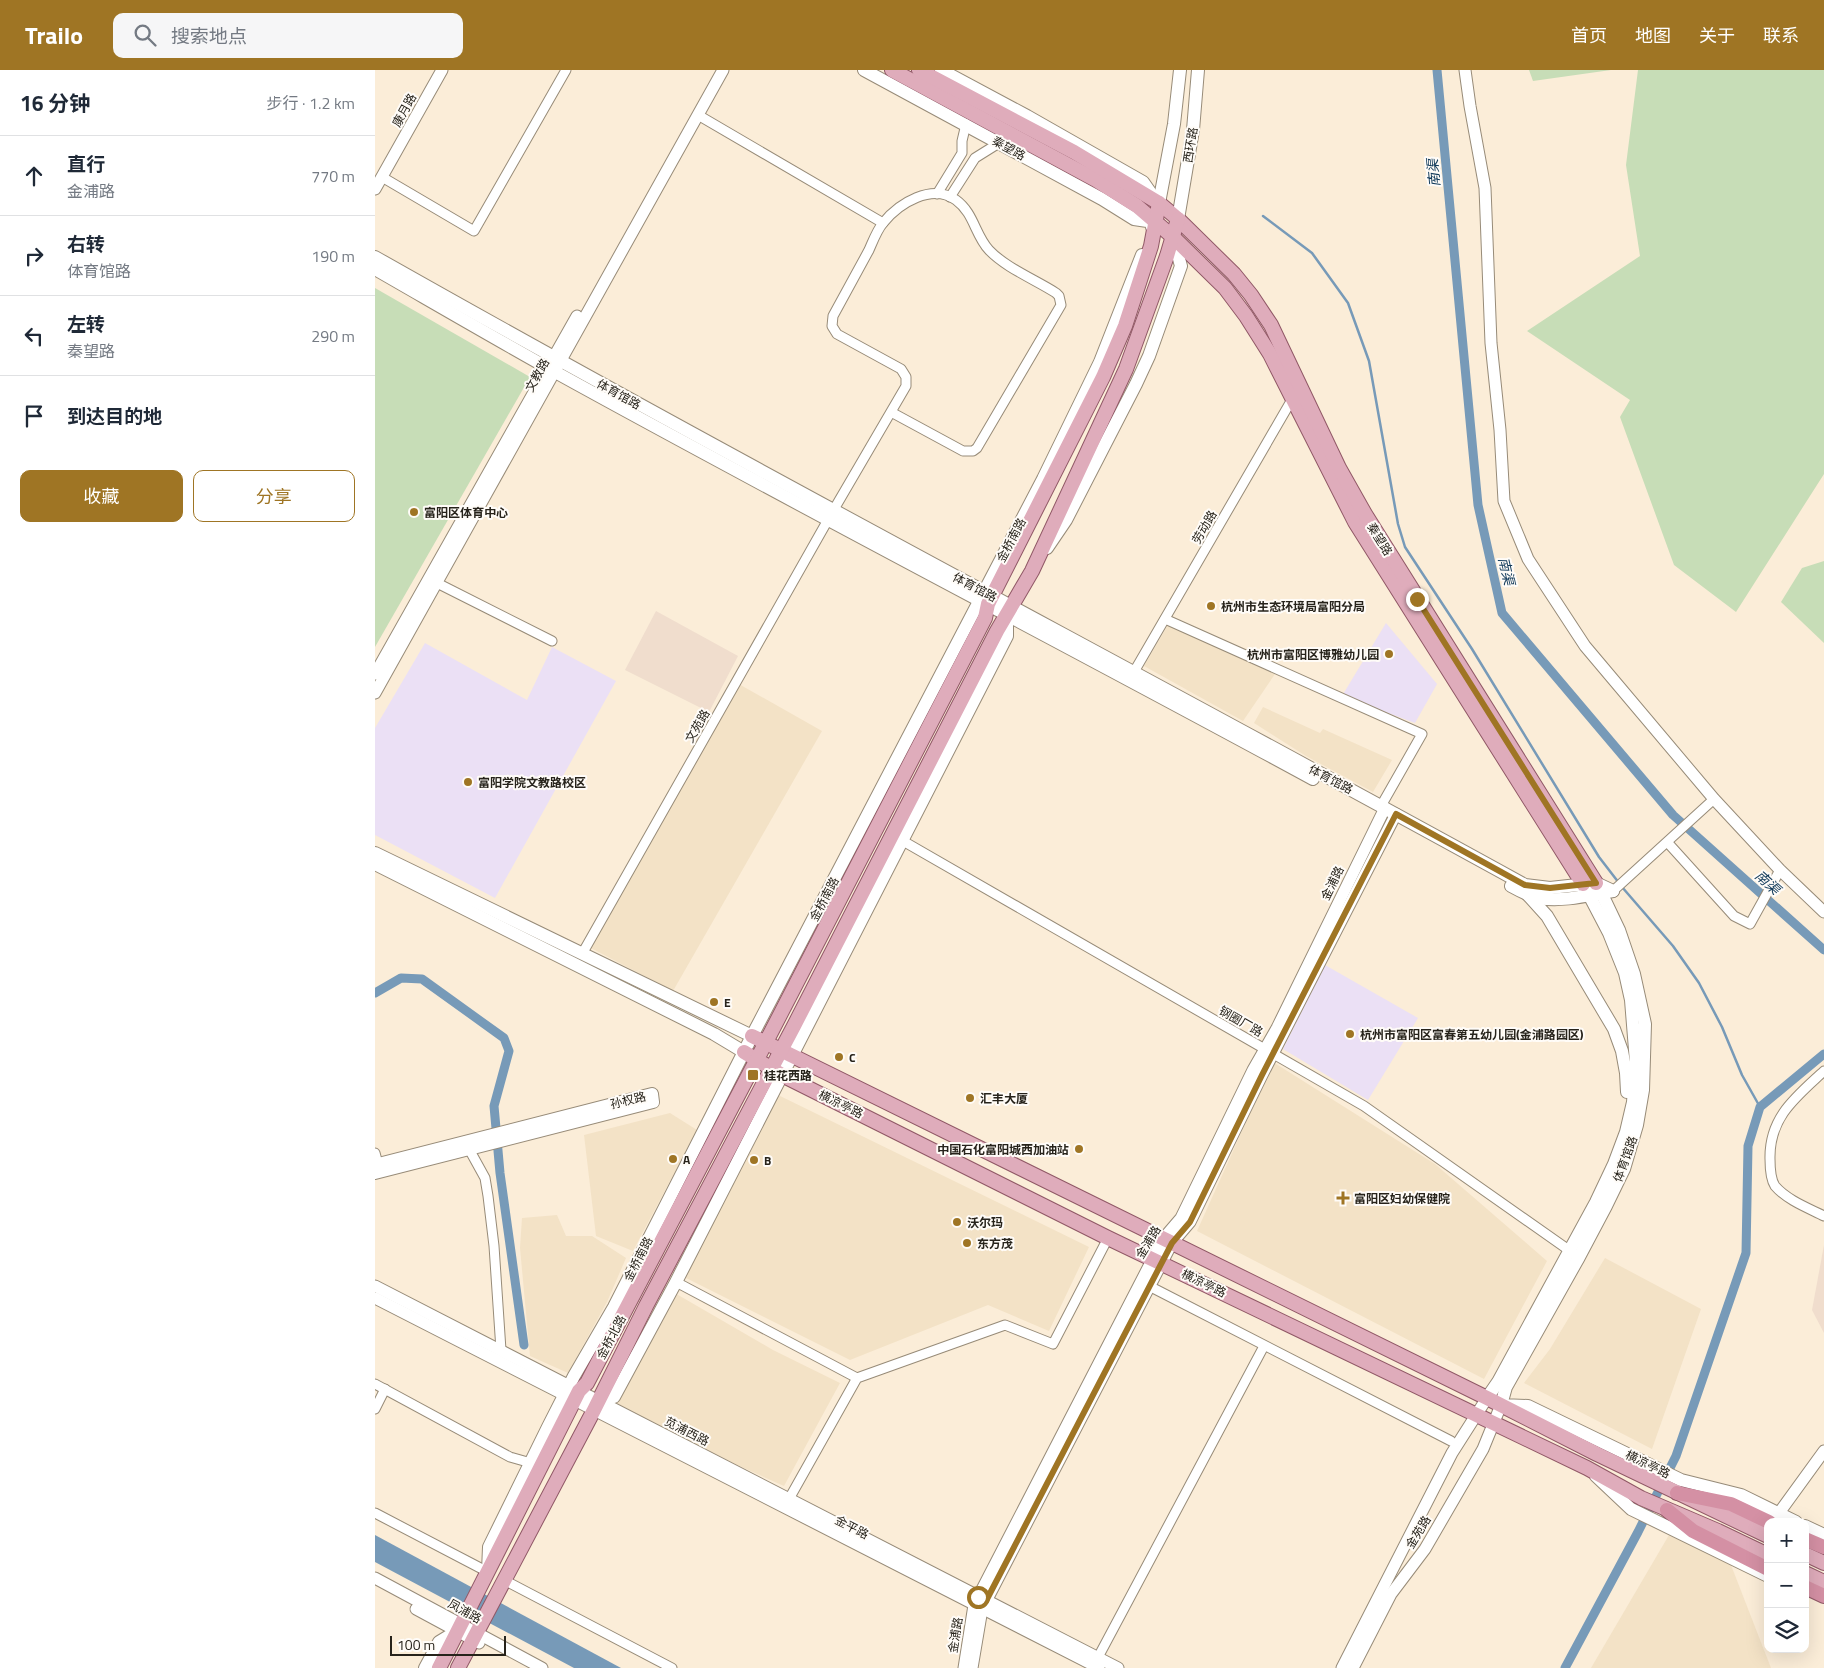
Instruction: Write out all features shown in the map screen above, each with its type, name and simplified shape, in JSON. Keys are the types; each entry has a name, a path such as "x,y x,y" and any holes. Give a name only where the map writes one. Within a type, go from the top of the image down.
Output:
{"highway":[{"path":"1679,1486 1774,1518"},
{"path":"1667,1510 1693,1531 1764,1566"},
{"path":"1809,1540 1824,1547"},
{"path":"1809,1589 1824,1596"}],"main road":[{"name":"秦望路","path":"864,70 1102,199 1134,219 1154,222"},
{"name":"秦望路","path":"892,70 1096,180 1137,206 1173,237 1225,288 1296,394 1365,514 1600,889"},
{"name":"秦望路","path":"919,70 1074,152 1159,204 1178,219 1234,274 1251,295 1271,325 1296,394"},
{"name":"秦望路","path":"941,70 1143,182 1159,204"},
{"name":"西环路","path":"1159,204 1174,124 1180,70"},
{"name":"西环路","path":"1178,219 1193,130 1198,70"},
{"name":"金桥南路","path":"485,1578 489,1547 531,1464 572,1393 614,1307 750,1056 752,1036 1107,368 1125,326 1151,246 1154,222 1159,204"},
{"path":"787,1052 932,760 1009,610 1032,571 1126,368 1178,219"},
{"name":"体育馆路","path":"375,257 554,365"},
{"name":"体育馆路","path":"375,269 1387,813 1526,890 1547,916 1614,1029 1622,1051 1626,1073 1626,1132"},
{"name":"金桥南路","path":"766,1042 985,618 986,598"},
{"path":"787,1052 903,841 1007,636 1009,610"},
{"path":"932,760 932,784"},
{"path":"875,803 895,791"},
{"path":"375,854 752,1036"},
{"path":"375,864 707,1031 750,1056"},
{"name":"体育馆路","path":"1526,890 1540,888 1600,889"},
{"name":"体育馆路","path":"1501,1406 1506,1387 1574,1254 1614,1164 1626,1132 1633,1102 1636,1062 1631,1000 1625,973 1609,932 1600,889"},
{"name":"体育馆路","path":"1487,1398 1625,1168 1637,1125 1643,1090 1645,1024 1636,982 1619,930 1600,889"},
{"name":"横凉亭路","path":"752,1036 1501,1406 1679,1486 1764,1534"},
{"name":"金桥北路","path":"439,1668 485,1578 572,1393 587,1383 634,1294 750,1056 766,1042"},
{"name":"金桥北路","path":"596,1405 614,1397 676,1282 787,1052"},
{"name":"横凉亭路","path":"750,1056 777,1072 1108,1238 1587,1468 1667,1510"},
{"name":"金桥北路","path":"458,1668 596,1405 645,1306 777,1072"},
{"name":"孙权路","path":"376,1164 475,1144 506,1135 652,1094 653,1102 506,1135"},
{"path":"614,1307 634,1294"},
{"name":"横凉亭路","path":"1587,1468 1631,1509 1661,1524 1764,1566"},
{"path":"1809,1528 1824,1536"},
{"path":"1809,1556 1824,1563"},
{"path":"1809,1575 1824,1582"},
{"path":"1809,1596 1824,1603"},
{"name":"金桥北路","path":"425,1668 439,1642 461,1624"}],"street":[{"name":"康月路","path":"375,189 378,175 433,70"},
{"name":"康月路","path":"378,175 442,70"},
{"path":"378,175 474,231 566,70"},
{"name":"文教路","path":"375,693 437,583 715,70"},
{"name":"文教路","path":"375,674 723,70"},
{"path":"1465,70 1485,188 1491,343 1500,430 1504,501 1528,559 1585,646 1777,875 1824,912"},
{"path":"698,115 883,223 915,198 928,194 951,197 967,210 980,237 989,250 1001,260 1059,296 1061,305 977,448 973,451 963,451 891,412"},
{"path":"937,194 962,153 962,141 966,124"},
{"path":"951,197 975,158 999,143"},
{"name":"文苑路","path":"582,954 906,386 906,377 901,369 837,334 832,321 883,223"},
{"name":"劳动路","path":"1132,676 1296,394"},
{"path":"437,583 552,641"},
{"path":"1165,619 1422,734 1387,813"},
{"path":"1600,889 1630,876 1714,799"},
{"name":"金浦路","path":"964,1668 980,1603 1168,1241 1190,1222 1269,1052 1277,1028 1387,813"},
{"path":"1671,839 1734,916 1750,924 1777,875"},
{"name":"钢圈厂路","path":"903,841 1364,1106 1574,1254"},
{"path":"1824,1071 1792,1100 1771,1134 1769,1150 1774,1184 1787,1197 1824,1216"},
{"path":"475,1144 488,1196 494,1246 501,1350"},
{"path":"789,1499 857,1378 1005,1325 1053,1344 1108,1238"},
{"name":"金浦路","path":"972,1668 980,1603 1151,1287 1158,1261"},
{"path":"676,1282 857,1378"},
{"name":"苋浦西路","path":"375,1286 501,1350 572,1393"},
{"path":"1151,1287 1451,1441"},
{"name":"苋浦西路","path":"375,1298 789,1499 980,1603"},
{"path":"1097,1664 1264,1346"},
{"path":"375,1384 510,1457 531,1464"},
{"path":"375,1409 385,1389"},
{"path":"1342,1668 1452,1453 1487,1398"},
{"name":"金平路","path":"596,1405 1097,1664 1118,1668"},
{"name":"金苑路","path":"1353,1668 1391,1594 1425,1549 1483,1449 1501,1406"},
{"path":"1774,1518 1824,1450"},
{"path":"375,1514 485,1578"},
{"name":"凤浦路","path":"375,1578 543,1668"},
{"name":"凤浦路","path":"375,1586 461,1624"},
{"path":"502,1586 672,1668"},
{"name":"凤浦路","path":"477,1632 527,1668"}],"shaded area":[{"path":"656,611 738,656 709,712 625,670"},
{"name":"杭州市富阳区博雅幼儿园","path":"1386,623 1437,684 1415,723 1342,696"},
{"path":"1168,625 1275,674 1243,721 1144,666"},
{"name":"富阳学院文教路校区","path":"425,643 527,700 552,647 616,681 495,898 375,835 375,728"},
{"path":"737,683 822,731 673,991 587,946"},
{"path":"1263,707 1320,733 1323,729 1392,760 1373,792 1306,756 1254,723"},
{"name":"杭州市富阳区富春第五幼儿园(金浦路园区)","path":"1325,965 1418,1018 1368,1100 1283,1049"},
{"name":"富阳区妇幼保健院","path":"1273,1062 1435,1164 1547,1261 1484,1379 1197,1231"},
{"path":"774,1093 1089,1247 1049,1331 988,1305 850,1360 680,1275"},
{"path":"670,1113 697,1130 633,1251 596,1236 584,1135"},
{"path":"557,1215 566,1236 592,1236 626,1258 607,1302 568,1373 530,1356 520,1248 522,1218"},
{"path":"1824,1245 1824,1333 1812,1310"},
{"path":"1605,1258 1701,1309 1652,1449 1524,1383 1550,1349"},
{"path":"673,1292 773,1350 840,1383 784,1486 737,1465 616,1403"},
{"path":"1669,1535 1731,1565 1771,1668 1591,1668"}],"green space":[{"path":"1529,70 1611,70 1533,81"},
{"path":"1638,70 1824,70 1824,474 1736,612 1674,565 1620,417 1630,400 1527,331 1640,256 1626,165"},
{"name":"富阳区体育中心","path":"375,288 530,377 375,647"},
{"path":"1824,561 1824,643 1781,602 1802,568"}],"water":[{"path":"375,1535 621,1668 574,1668 375,1562"}],"waterway":[{"name":"南渠","path":"1437,70 1478,505 1502,613 1673,815 1824,950"},
{"path":"1263,216 1312,253 1348,303 1369,361 1398,524 1405,547 1472,649 1599,857 1619,883"},
{"path":"1622,887 1673,946 1699,983 1722,1027 1742,1075 1760,1107"},
{"path":"375,993 401,978 422,979 504,1038 509,1051 494,1106 500,1173 524,1345"},
{"path":"1565,1668 1638,1532 1676,1456 1746,1253 1748,1146 1760,1107 1824,1054"}],"place":[{"name":"富阳区体育中心","path":"414,512"},
{"name":"杭州市生态环境局富阳分局","path":"1211,606"},
{"name":"杭州市富阳区博雅幼儿园","path":"1389,654"},
{"name":"富阳学院文教路校区","path":"468,782"},
{"name":"E","path":"714,1002"},
{"name":"杭州市富阳区富春第五幼儿园(金浦路园区)","path":"1350,1034"},
{"name":"C","path":"839,1057"},
{"name":"桂花西路","path":"753,1075"},
{"name":"汇丰大厦","path":"970,1098"},
{"name":"中国石化富阳城西加油站","path":"1079,1149"},
{"name":"A","path":"673,1159"},
{"name":"B","path":"754,1160"},
{"name":"富阳区妇幼保健院","path":"1343,1198"},
{"name":"沃尔玛","path":"957,1222"},
{"name":"东方茂","path":"967,1243"}],"route":[{"path":"978,1597 986,1601 1151,1287 1172,1243 1190,1222 1262,1075 1396,814 1525,885 1550,888 1596,883 1417,599"}]}
